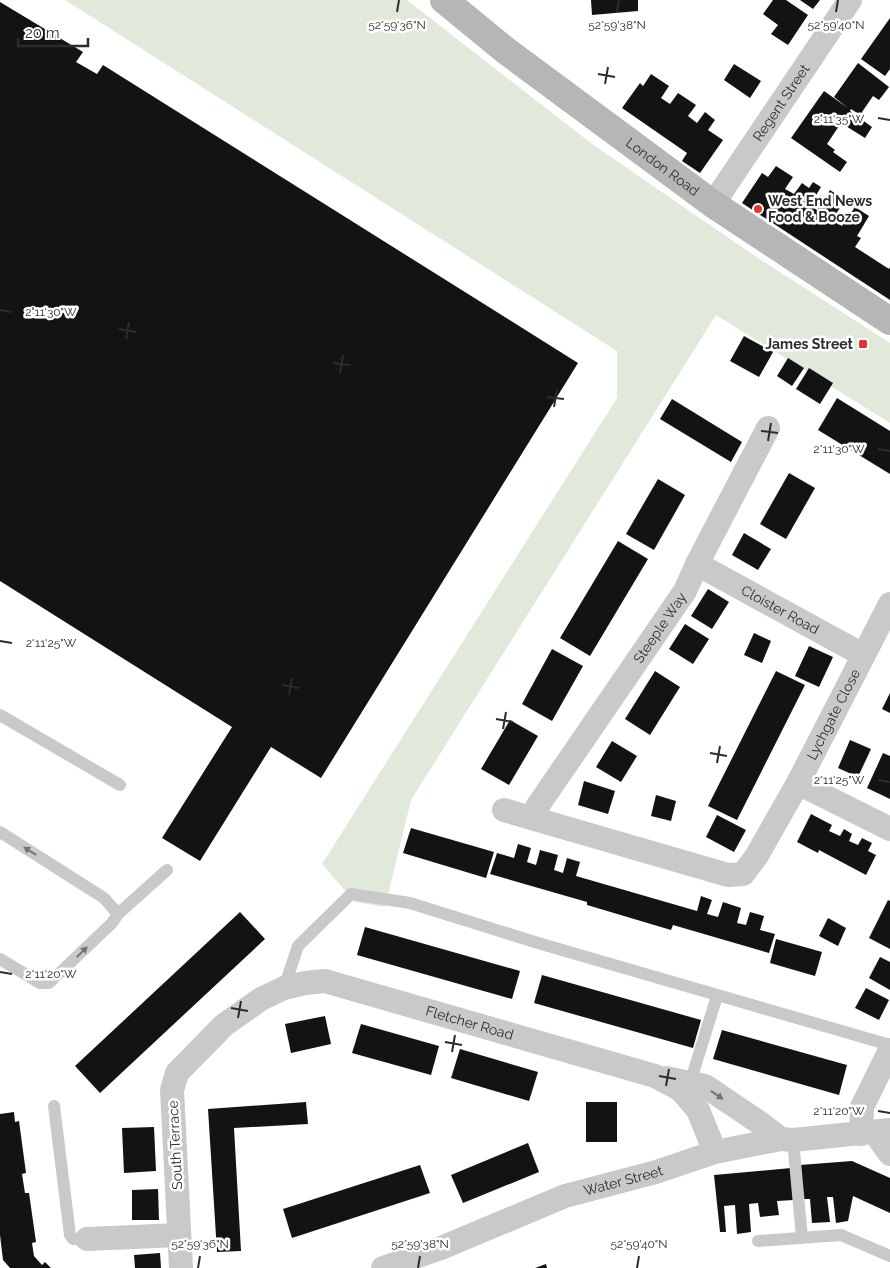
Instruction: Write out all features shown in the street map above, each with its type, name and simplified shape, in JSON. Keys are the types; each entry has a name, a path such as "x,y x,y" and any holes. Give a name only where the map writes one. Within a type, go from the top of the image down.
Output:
{"main road":[{"name":"London Road","path":"444,0 505,50 713,204 890,321"}],"street":[{"name":"Regent Street","path":"713,204 850,0"},
{"name":"Steeple Way","path":"531,817 685,591 696,564 768,428"},
{"name":"Cloister Road","path":"696,564 863,655"},
{"name":"Lychgate Close","path":"531,817 728,875 743,874 756,857 798,784 890,604"},
{"path":"798,784 890,830"},
{"path":"504,810 531,817"},
{"name":"Fletcher Road","path":"284,988 325,981 655,1076 705,1086 787,1140"},
{"name":"South Terrace","path":"181,1268 172,1090 176,1074 224,1025 261,999 284,988"},
{"path":"890,1050 862,1107 875,1132 890,1154"},
{"name":"Fletcher Road","path":"655,1076 681,1090 698,1110 715,1152"},
{"name":"Water Street","path":"383,1268 442,1248 565,1196 656,1172 715,1152 787,1140 875,1132"},
{"path":"87,1239 179,1235"}],"lane":[{"path":"0,715 120,785"},
{"path":"0,832 104,898 118,914"},
{"path":"0,959 40,984 49,983 112,923 118,914 167,870"},
{"path":"284,988 298,946 351,894 410,903 717,996 890,1045"},
{"path":"690,1083 717,996"},
{"path":"54,1106 70,1235 73,1239 87,1239"},
{"path":"787,1140 802,1238"},
{"path":"758,1241 842,1234 890,1256"}],"green space":[{"path":"65,0 407,0 592,144 752,254 890,343 890,423 716,315 411,800 385,907 355,902 322,864 617,398 617,351"}],"building":[{"path":"591,0 638,0 638,11 592,15"},
{"path":"773,0 786,0 808,15 788,45 771,34 778,25 763,14"},
{"path":"800,0 820,0 813,9"},
{"path":"0,2 83,52 76,62 97,74 103,65 578,363 321,778 271,747 200,861 162,838 232,727 0,581"},
{"path":"890,18 890,69 885,76 861,59"},
{"path":"858,63 889,87 879,100 873,96 860,115 851,109 850,111 872,127 865,138 841,123 827,144 835,150 833,152 847,162 840,172 791,138 824,91 848,108 834,97"},
{"path":"734,64 761,81 750,98 724,80"},
{"path":"651,74 669,86 661,98 670,104 678,93 696,105 688,116 697,123 705,112 715,120 708,130 723,140 700,173 682,161 687,153 622,108 640,83 643,86"},
{"path":"776,166 793,177 785,189 794,194 802,183 809,188 813,182 821,187 810,205 817,210 830,190 845,200 832,220 842,226 855,207 869,216 857,236 861,238 855,247 889,269 890,267 890,300 742,203 762,173 768,177"},
{"path":"744,336 773,352 759,377 730,361"},
{"path":"788,358 804,368 792,386 777,376"},
{"path":"809,368 833,383 820,404 796,389"},
{"path":"837,398 890,431 890,474 818,430"},
{"path":"672,399 742,442 731,462 660,419"},
{"path":"789,473 815,488 786,539 760,524"},
{"path":"658,479 685,495 654,550 626,534"},
{"path":"744,533 771,549 758,570 732,555"},
{"path":"618,541 648,559 590,656 560,638"},
{"path":"708,589 729,602 712,629 691,616"},
{"path":"685,624 709,639 693,664 669,649"},
{"path":"754,633 771,641 762,663 744,655"},
{"path":"809,646 833,657 819,687 795,676"},
{"path":"552,649 583,666 552,721 522,704"},
{"path":"655,671 680,687 650,735 625,719"},
{"path":"776,671 805,685 737,820 708,806"},
{"path":"890,693 890,713 882,709"},
{"path":"510,720 538,736 509,785 481,769"},
{"path":"850,740 871,749 858,777 838,768"},
{"path":"612,741 637,756 621,782 596,767"},
{"path":"883,753 890,756 890,799 867,788"},
{"path":"584,781 615,791 608,814 578,805"},
{"path":"656,795 676,801 671,821 651,816"},
{"path":"811,814 832,825 829,831 840,836 844,829 852,834 849,841 858,845 862,838 872,843 868,851 876,855 866,875 819,850 818,853 797,842"},
{"path":"717,815 746,830 734,852 706,837"},
{"path":"411,828 494,852 486,878 403,853"},
{"path":"518,844 531,848 527,862 536,865 540,850 558,855 554,870 563,873 567,858 580,862 576,876 697,911 701,896 712,900 707,914 718,917 723,902 741,908 737,923 746,925 750,912 764,916 760,930 775,934 769,953 673,925 671,930 587,905 587,902 490,874 497,853 514,858"},
{"path":"888,900 890,901 890,949 869,938"},
{"path":"240,912 265,939 100,1093 75,1066"},
{"path":"828,918 846,928 838,946 819,936"},
{"path":"365,927 520,971 512,999 357,955"},
{"path":"776,939 822,952 815,976 770,963"},
{"path":"880,957 890,962 890,990 869,978"},
{"path":"542,975 701,1020 693,1048 534,1003"},
{"path":"866,988 889,1000 879,1020 855,1008"},
{"path":"325,1016 331,1044 291,1053 285,1024"},
{"path":"361,1024 439,1046 431,1075 352,1053"},
{"path":"722,1030 847,1065 839,1095 713,1059"},
{"path":"460,1049 538,1072 529,1101 451,1078"},
{"path":"306,1102 308,1124 234,1128 241,1251 217,1252 208,1109"},
{"path":"586,1102 617,1102 617,1142 586,1142"},
{"path":"14,1112 15,1122 19,1121 26,1173 22,1174 25,1193 29,1193 36,1242 32,1243 34,1256 42,1265 45,1262 51,1268 10,1268 3,1260 0,1235 0,1114"},
{"path":"154,1127 156,1171 124,1173 122,1128"},
{"path":"528,1143 539,1172 463,1203 451,1175"},
{"path":"852,1161 890,1178 890,1213 853,1196 848,1221 836,1223 833,1197 827,1197 830,1222 812,1223 810,1199 802,1199 800,1165"},
{"path":"420,1165 430,1193 292,1238 283,1209"},
{"path":"791,1168 794,1200 777,1201 779,1215 760,1217 758,1203 749,1204 751,1232 737,1234 735,1205 724,1206 726,1232 720,1232 714,1175"},
{"path":"158,1189 159,1220 132,1220 132,1190"},
{"path":"160,1253 161,1268 135,1268 134,1255"},
{"path":"546,1264 547,1268 535,1268"}],"place":[{"name":"West End News Food & Booze","path":"758,209"},
{"name":"James Street","path":"863,344"}]}
